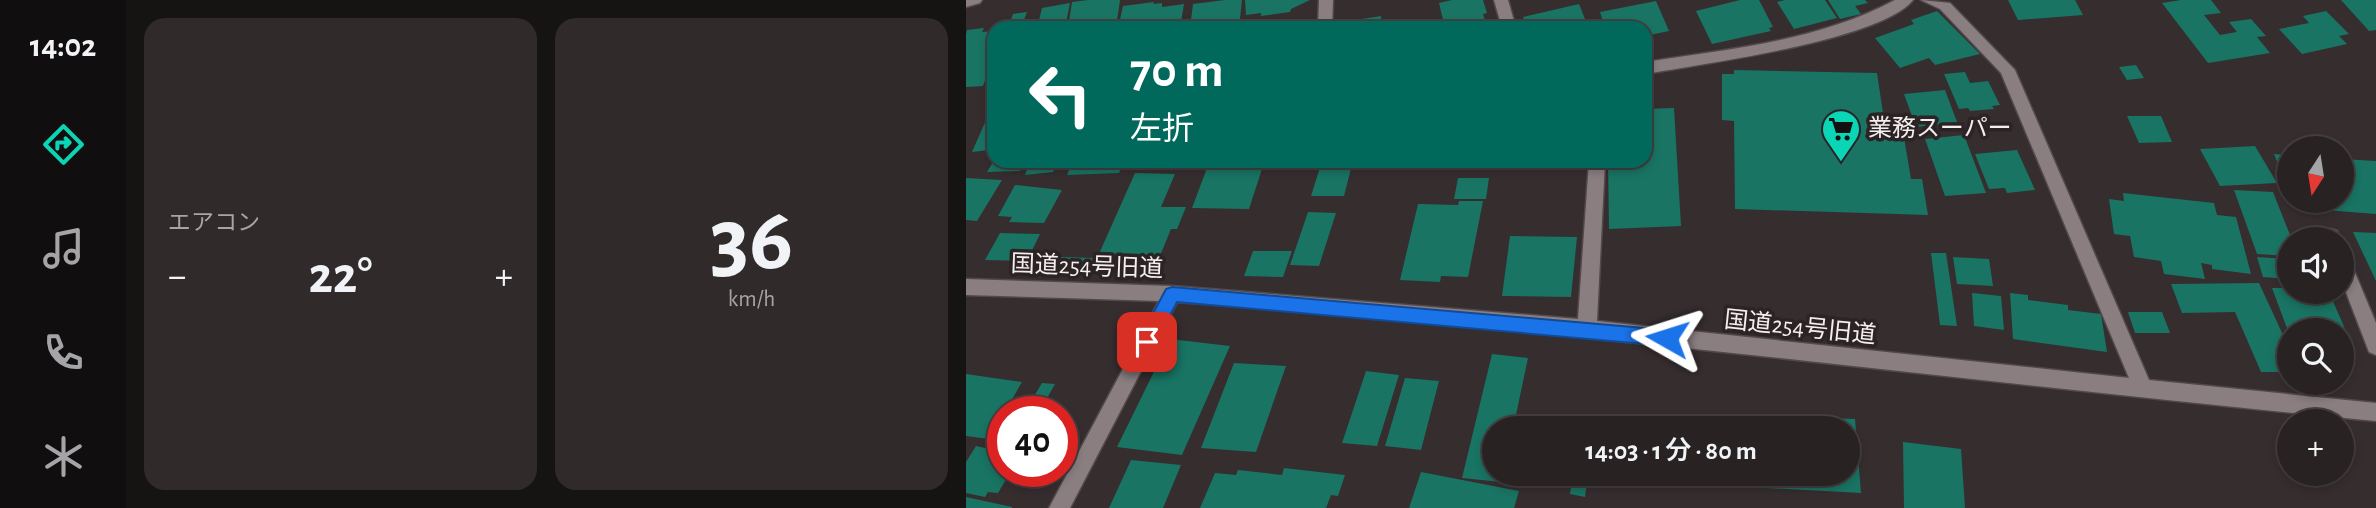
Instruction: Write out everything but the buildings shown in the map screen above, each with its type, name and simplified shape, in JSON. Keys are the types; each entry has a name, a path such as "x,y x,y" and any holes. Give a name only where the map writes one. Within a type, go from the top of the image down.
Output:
{"street":[{"path":"966,2 975,0"},
{"path":"1325,21 1326,0"},
{"path":"1501,0 1507,21"},
{"path":"1652,67 1798,41 1884,14 1906,0"},
{"path":"1928,0 1945,6 2007,70 2144,391"},
{"path":"1587,329 1597,168"},
{"name":"国道254号旧道","path":"966,287 1172,294 1587,329 2144,391 2376,412"},
{"path":"2354,291 2376,346"},
{"path":"1059,508 1172,294"}],"place":[{"name":"業務スーパー","path":"1841,163"}],"route":[{"path":"1147,342 1172,294 1667,338"}]}
